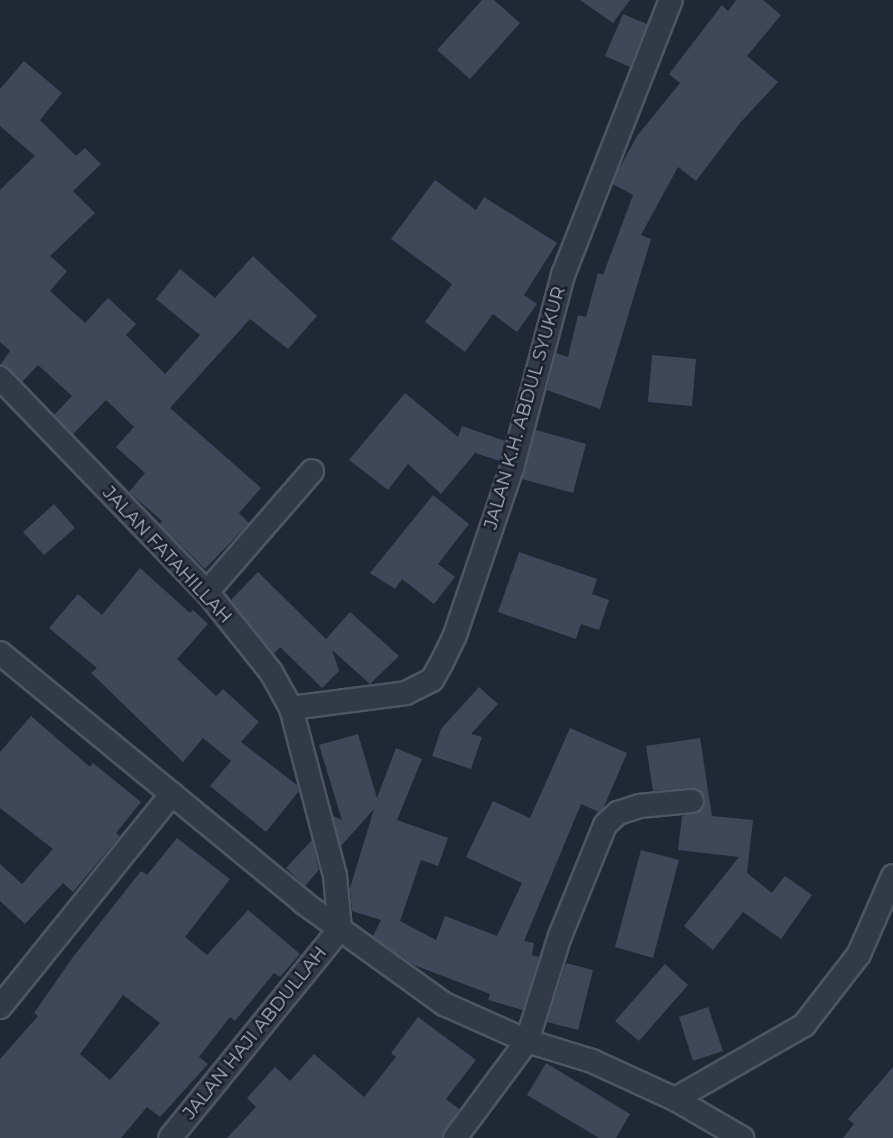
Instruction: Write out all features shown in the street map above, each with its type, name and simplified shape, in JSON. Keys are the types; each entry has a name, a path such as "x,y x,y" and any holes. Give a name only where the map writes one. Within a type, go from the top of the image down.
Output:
{"street":[{"name":"JALAN K.H. ABDUL SYUKUR","path":"291,708 406,693 432,680 442,662 455,635 512,468 563,275 671,0"},
{"name":"JALAN FATAHILLAH","path":"0,378 207,592 271,672 291,708 338,888 340,929"},
{"path":"207,592 312,471"},
{"path":"4,663 340,929 444,1004 526,1041 592,1061 675,1099 741,1138"},
{"path":"0,1007 172,794"},
{"path":"455,1138 526,1041 560,936 605,825 618,813 639,806 692,801"},
{"path":"675,1099 804,1025 859,954 893,876"},
{"name":"JALAN HAJI ABDULLAH","path":"170,1138 340,929"}],"building":[{"path":"482,0 494,0 520,23 470,79 437,50"},
{"path":"580,0 630,0 613,23"},
{"path":"736,0 763,0 781,15 747,56 778,82 740,123 696,181 678,167 641,235 651,239 600,409 547,390 556,353 568,357 578,315 586,317 598,273 603,275 633,195 613,184 619,169 637,136 680,83 669,74 722,5 728,11"},
{"path":"623,14 647,24 630,67 605,56"},
{"path":"24,61 62,93 40,120 76,156 85,148 101,164 73,191 95,213 50,256 67,271 50,291 85,323 108,298 136,324 126,335 165,374 200,335 156,299 180,269 215,298 253,256 317,316 288,349 250,319 170,408 261,488 239,513 249,523 205,569 160,524 162,521 129,492 145,473 116,447 134,427 106,400 73,434 54,415 72,396 38,365 22,382 0,365 10,351 0,342 0,190 35,156 0,126 0,89"},
{"path":"435,180 476,210 484,197 557,243 524,295 537,304 517,332 493,314 465,352 425,322 452,284 391,239"},
{"path":"652,355 696,359 692,406 648,402"},
{"path":"405,393 458,437 462,426 505,441 500,461 475,453 441,494 408,464 388,490 349,460"},
{"path":"536,430 586,444 573,493 522,479"},
{"path":"433,495 469,524 438,564 455,577 434,604 402,579 395,589 370,573"},
{"path":"54,504 75,528 44,555 23,532"},
{"path":"519,552 597,579 592,594 609,600 599,630 581,624 576,639 498,612"},
{"path":"140,568 190,613 193,610 208,624 177,659 216,696 223,689 259,722 241,742 297,785 299,791 266,832 210,786 231,761 203,738 183,762 91,673 97,668 49,628 78,594 102,615"},
{"path":"258,572 326,639 350,612 399,656 370,684 332,650 339,671 322,688 280,647 274,654 231,600"},
{"path":"479,687 498,704 471,734 482,737 471,769 432,756 441,729"},
{"path":"31,716 90,767 93,763 141,802 116,833 120,836 73,892 63,883 25,924 0,901 0,864 22,884 53,849 0,808 0,752"},
{"path":"570,728 627,753 603,809 599,812 581,804 524,941 534,943 532,955 539,957 523,1010 488,1000 490,994 414,965 373,936 381,920 352,911 350,888 374,809 341,846 333,816 342,820 319,745 358,734 377,798 396,748 422,759 397,820 448,838 438,866 421,860 400,921 436,940 445,916 497,936 522,883 466,857 493,801 530,818"},
{"path":"700,738 712,816 753,820 747,873 772,893 785,876 812,895 781,939 743,912 713,950 684,926 739,857 678,850 682,816 699,812 705,799 703,793 691,788 653,791 646,746"},
{"path":"177,838 230,879 185,937 207,955 248,910 300,954 280,977 274,973 235,1021 230,1017 199,1057 208,1064 160,1117 147,1107 121,1138 0,1138 0,1059 38,1016 34,1013 73,957 141,871 147,875","holes":["123,995 160,1023 110,1080 80,1054"]},
{"path":"312,840 319,870 305,886 286,868"},
{"path":"641,850 679,860 653,958 615,947"},
{"path":"566,963 593,970 578,1030 547,1022"},
{"path":"665,964 688,985 639,1041 615,1021"},
{"path":"708,1007 723,1051 693,1061 679,1017"},
{"path":"418,1017 476,1060 446,1099 459,1109 442,1138 227,1138 256,1107 247,1098 275,1067 290,1081 314,1054 364,1097 396,1057 391,1053"},
{"path":"546,1063 630,1114 616,1138 599,1138 527,1095"},
{"path":"893,1067 893,1138 843,1138 854,1124 848,1119"}]}
